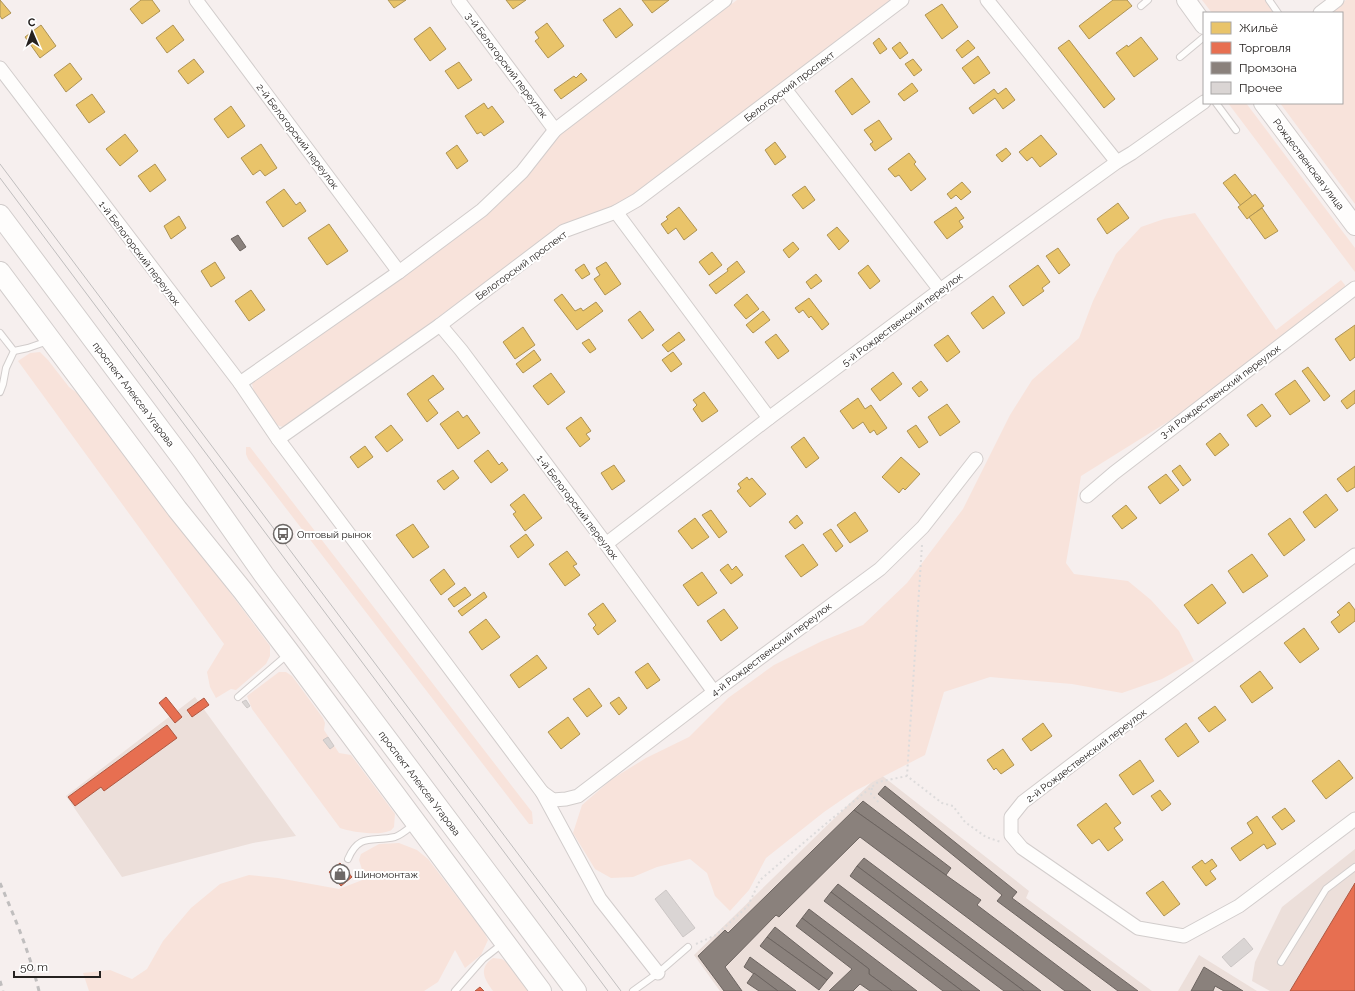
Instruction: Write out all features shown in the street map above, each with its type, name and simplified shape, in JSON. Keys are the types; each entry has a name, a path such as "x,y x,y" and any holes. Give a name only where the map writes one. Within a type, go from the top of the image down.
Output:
{"main road":[{"path":"1186,0 1203,24"},
{"name":"Рождественская улица","path":"1264,104 1355,226"},
{"name":"проспект Алексея Угарова","path":"0,215 184,461 264,575 576,991"},
{"path":"0,272 177,509 290,653 541,991"},
{"path":"242,591 264,575"}],"street":[{"name":"2-й Белогорский переулок","path":"196,0 399,272"},
{"name":"3-й Белогорский переулок","path":"458,0 555,130"},
{"name":"Белогорский проспект","path":"278,439 440,325 564,231 616,212 637,200 902,0"},
{"path":"987,0 1118,162"},
{"path":"1321,12 1337,0"},
{"path":"240,383 399,272 482,210 522,172 555,130 722,1"},
{"name":"1-й Белогорский переулок","path":"0,68 240,383 278,439 542,792 600,899 658,973"},
{"path":"785,89 940,290"},
{"name":"5-й Рождественский переулок","path":"606,544 769,418 940,290 1203,103"},
{"path":"616,212 769,418"},
{"name":"3-й Рождественский переулок","path":"1087,496 1120,468 1355,288"},
{"name":"1-й Белогорский переулок","path":"440,325 461,350 606,544 714,692"},
{"name":"4-й Рождественский переулок","path":"542,792 553,800 578,796 714,692 880,569 923,527 976,459"},
{"name":"2-й Рождественский переулок","path":"1016,843 1011,836 1012,817 1023,802 1355,555"},
{"path":"1016,843 1138,928 1184,936 1239,906 1355,818"}],"lane":[{"path":"1141,6 1148,0"},
{"path":"1269,0 1277,12"},
{"path":"1180,58 1203,38"},
{"path":"1217,104 1236,130"},
{"path":"0,333 14,351"},
{"path":"14,351 51,340"},
{"path":"0,392 6,368 14,351"},
{"path":"238,697 290,653"},
{"path":"348,859 353,848 363,841 396,836 416,823"},
{"path":"1280,962 1326,889 1355,867"},
{"path":"455,991 483,959 505,941"},
{"path":"633,991 658,973 688,948"}],"path":[{"path":"907,776 923,527"},
{"path":"688,948 716,935 748,906 760,880 829,821 878,782 907,776 942,803 953,806 965,822 986,837 1003,843 1016,843"},
{"path":"872,787 871,794 880,804"}],"shaded area":[{"path":"737,0 894,0 630,201 547,237 293,424 283,427 273,424 255,396 252,384 258,375 494,205 561,131"},
{"path":"1202,0 1268,0 1275,12 1211,12"},
{"path":"1346,0 1355,0 1355,204 1281,104 1343,104 1343,12 1330,12"},
{"path":"1229,104 1247,104 1355,248 1355,272"},
{"path":"1195,213 1276,330 1341,280 1345,285 1345,290 1269,345 1169,421 1081,476 1066,563 1074,574 1128,581 1151,600 1179,631 1194,661 1162,679 1122,693 1072,684 990,677 944,692 925,755 853,792 824,812 766,858 749,890 730,911 715,896 707,873 690,859 657,867 633,877 611,878 595,869 573,833 582,805 612,779 646,758 689,737 728,698 774,665 822,641 863,625 907,583 963,509 1010,415 1032,380 1079,338 1093,301 1116,254 1141,227 1164,219"},
{"path":"40,352 69,387 85,399 270,646 270,656 266,664 236,690 231,689 216,698 210,687 207,672 224,644 18,361 30,353"},
{"path":"246,447 250,447 532,812 533,824 529,824 248,459"},
{"path":"279,672 286,672 292,676 323,718 325,723 324,730 339,753 351,755 395,814 394,827 391,830 372,833 357,832 340,828 252,709 247,696"},
{"path":"195,697 296,836 253,843 122,877 66,796"},
{"path":"880,774 1029,891 1026,898 1152,991 720,991 694,955"},
{"path":"399,843 417,850 428,859 484,932 488,940 481,955 465,968 455,950 438,982 424,991 89,991 83,973 110,970 132,979 147,969 163,941 191,908 220,884 249,875 278,878 339,889 365,879 359,860 361,854 379,844"},
{"path":"1355,849 1355,991 1270,991 1252,981 1255,962 1282,907"},
{"path":"1199,955 1257,991 1178,991"},
{"path":"493,958 502,959 506,962 528,991 493,991 485,978 484,970 488,962"}],"building: Жильё":[{"path":"0,0 11,13 2,19 0,16"},
{"path":"141,0 152,0 160,11 142,24 130,9"},
{"path":"388,0 406,0 394,8"},
{"path":"506,0 526,0 513,9"},
{"path":"642,0 669,0 652,13"},
{"path":"1113,0 1127,0 1132,6 1089,39 1079,26"},
{"path":"942,4 958,27 942,39 925,15"},
{"path":"620,8 633,25 616,38 603,20"},
{"path":"547,23 564,46 548,58 535,41 539,38 535,32"},
{"path":"41,25 56,46 40,58 25,37"},
{"path":"173,25 184,40 167,53 156,38"},
{"path":"430,27 446,49 430,61 414,39"},
{"path":"1141,37 1158,59 1134,77 1116,53 1127,45 1128,47"},
{"path":"879,38 887,49 880,54 873,43"},
{"path":"968,40 975,48 962,58 956,50"},
{"path":"1069,40 1115,99 1104,108 1058,48"},
{"path":"900,42 908,53 900,59 892,48"},
{"path":"978,56 990,73 974,84 962,68"},
{"path":"194,59 204,72 188,84 178,71"},
{"path":"913,59 922,70 914,76 905,64"},
{"path":"459,62 472,80 458,89 445,71"},
{"path":"70,63 82,79 66,92 54,75"},
{"path":"581,73 587,80 561,99 554,90 574,76 576,78"},
{"path":"852,78 870,102 852,115 835,91"},
{"path":"912,83 918,91 904,101 898,94"},
{"path":"1006,88 1015,100 1003,109 995,98 973,114 969,108 994,89 998,94"},
{"path":"92,94 105,112 89,123 76,105"},
{"path":"484,103 488,109 492,106 504,122 484,136 481,132 477,134 465,116"},
{"path":"231,106 245,126 228,138 214,119"},
{"path":"879,120 892,139 875,151 870,144 873,142 864,130"},
{"path":"125,134 138,151 120,166 106,149"},
{"path":"1041,135 1057,154 1040,167 1032,157 1027,161 1019,152"},
{"path":"775,142 786,157 775,165 765,150"},
{"path":"261,144 277,168 265,176 260,170 253,175 241,158"},
{"path":"457,145 468,161 457,169 446,153"},
{"path":"1006,148 1011,154 1002,162 996,155"},
{"path":"909,153 916,162 914,164 926,179 911,191 899,175 895,177 888,169"},
{"path":"155,164 166,180 150,192 138,176"},
{"path":"1235,174 1253,197 1241,206 1223,183"},
{"path":"962,182 971,192 961,200 956,195 951,199 947,194"},
{"path":"805,186 815,200 803,209 792,195"},
{"path":"284,189 296,205 300,202 306,211 283,227 266,202"},
{"path":"1255,194 1264,206 1247,219 1238,207"},
{"path":"1118,203 1129,218 1107,234 1097,219"},
{"path":"679,207 697,230 684,240 676,228 668,234 661,224 668,219 666,217"},
{"path":"956,207 964,218 959,221 963,227 947,239 934,222"},
{"path":"1262,208 1278,231 1265,239 1249,217"},
{"path":"179,216 186,228 171,239 164,226"},
{"path":"329,224 348,251 327,265 308,238"},
{"path":"837,227 849,241 839,250 827,235"},
{"path":"793,242 799,249 789,258 783,250"},
{"path":"1058,248 1070,265 1059,274 1046,256"},
{"path":"712,252 722,265 709,275 699,262"},
{"path":"737,261 745,272 716,294 709,285 728,271 727,269"},
{"path":"215,262 225,278 211,287 201,271"},
{"path":"606,262 621,284 605,295 594,279 600,275 596,268"},
{"path":"584,264 590,274 582,279 575,270"},
{"path":"868,265 880,281 870,289 858,273"},
{"path":"1038,265 1050,282 1042,288 1044,291 1023,306 1009,286"},
{"path":"816,274 822,281 811,289 806,282"},
{"path":"251,290 265,310 249,321 235,301"},
{"path":"562,294 575,311 581,308 583,311 596,302 603,311 577,330 554,300"},
{"path":"747,294 759,309 746,319 734,305"},
{"path":"993,296 1005,313 983,329 971,313"},
{"path":"809,298 829,324 822,330 811,316 809,318 803,310 799,313 795,308"},
{"path":"640,311 654,330 642,339 628,320"},
{"path":"763,311 770,320 753,333 746,325"},
{"path":"1355,325 1355,357 1350,361 1335,339"},
{"path":"523,327 535,345 515,359 503,342"},
{"path":"679,332 685,340 668,352 662,345"},
{"path":"776,334 789,351 778,359 765,342"},
{"path":"948,335 960,352 947,362 934,345"},
{"path":"589,339 596,349 590,353 582,343"},
{"path":"534,350 541,360 523,373 516,364"},
{"path":"673,352 682,364 671,372 662,360"},
{"path":"1308,367 1330,396 1324,401 1302,371"},
{"path":"893,372 902,384 880,401 871,389"},
{"path":"551,373 565,392 548,405 533,386"},
{"path":"433,375 444,389 428,400 438,413 427,422 407,394"},
{"path":"1295,380 1310,401 1290,415 1275,394"},
{"path":"921,381 928,390 919,397 912,388"},
{"path":"1355,390 1355,403 1347,409 1341,401"},
{"path":"704,392 718,411 702,422 693,409 697,405 693,400"},
{"path":"858,398 865,409 871,405 887,428 877,435 874,430 870,433 863,422 853,429 840,411"},
{"path":"947,404 960,422 940,436 928,417"},
{"path":"1262,404 1271,416 1256,427 1247,415"},
{"path":"458,411 463,418 467,415 480,433 458,449 440,424"},
{"path":"581,417 591,431 586,434 590,439 580,447 566,428"},
{"path":"391,425 403,440 387,452 375,437"},
{"path":"916,425 928,442 919,448 907,431"},
{"path":"1220,433 1229,445 1215,456 1206,444"},
{"path":"804,437 819,458 806,468 791,447"},
{"path":"365,446 373,457 358,468 350,457"},
{"path":"488,450 499,465 502,462 508,470 491,483 474,461"},
{"path":"901,457 920,474 905,490 903,488 899,493 882,477"},
{"path":"614,465 625,481 612,490 601,473"},
{"path":"1180,465 1191,480 1183,486 1172,471"},
{"path":"1355,466 1355,487 1347,492 1337,479"},
{"path":"453,470 459,478 444,490 437,481"},
{"path":"1166,474 1179,490 1160,504 1148,487"},
{"path":"747,477 749,480 752,478 766,494 750,507 737,491 741,488 738,484"},
{"path":"524,494 542,518 525,531 513,514 516,512 510,505"},
{"path":"1326,494 1338,510 1315,528 1303,512"},
{"path":"1126,505 1137,518 1122,529 1112,516"},
{"path":"711,510 727,532 719,538 702,515"},
{"path":"855,512 868,531 850,543 837,525"},
{"path":"797,515 803,523 795,529 789,522"},
{"path":"695,518 709,537 692,549 678,531"},
{"path":"1290,518 1305,540 1284,556 1268,534"},
{"path":"413,524 429,547 413,558 396,535"},
{"path":"831,529 843,546 836,552 823,534"},
{"path":"526,534 534,545 518,558 510,546"},
{"path":"803,544 818,565 801,577 785,556"},
{"path":"567,551 577,564 573,566 580,575 565,586 549,564"},
{"path":"1252,554 1268,576 1243,593 1228,571"},
{"path":"728,564 732,570 736,566 743,575 731,584 720,570"},
{"path":"444,569 455,584 441,595 430,580"},
{"path":"702,572 717,593 698,606 683,585"},
{"path":"1212,584 1226,603 1198,624 1184,605"},
{"path":"465,587 471,595 454,607 448,599"},
{"path":"484,592 487,597 462,616 458,611"},
{"path":"1349,602 1355,610 1355,621 1339,633 1331,622 1340,615 1337,612"},
{"path":"603,603 616,621 598,635 593,628 596,625 588,614"},
{"path":"724,609 738,628 721,641 707,621"},
{"path":"486,619 500,637 482,650 469,632"},
{"path":"1304,628 1319,649 1300,663 1284,643"},
{"path":"537,655 547,668 519,688 510,675"},
{"path":"648,663 660,680 647,689 635,672"},
{"path":"1260,671 1273,688 1252,703 1240,686"},
{"path":"589,688 602,706 587,717 573,699"},
{"path":"619,697 627,708 619,715 610,703"},
{"path":"1215,706 1226,720 1209,732 1198,718"},
{"path":"568,717 580,734 561,749 548,732"},
{"path":"1043,723 1052,736 1031,751 1022,739"},
{"path":"1186,723 1199,742 1178,757 1165,739"},
{"path":"1003,749 1014,765 1001,774 996,768 994,770 987,760"},
{"path":"1140,760 1154,781 1133,795 1119,775"},
{"path":"1339,760 1353,778 1326,799 1312,781"},
{"path":"1160,790 1171,804 1162,811 1151,796"},
{"path":"1106,803 1121,823 1114,828 1123,840 1108,851 1099,839 1092,844 1077,825"},
{"path":"1285,808 1295,821 1282,830 1272,817"},
{"path":"1257,816 1276,844 1267,849 1264,844 1240,861 1231,848 1253,833 1247,823"},
{"path":"1212,859 1217,866 1210,871 1216,879 1206,886 1192,867 1202,860 1205,864"},
{"path":"1163,881 1180,904 1164,916 1146,893"}],"building: Торговля":[{"path":"166,697 182,717 175,723 159,703"},
{"path":"204,698 209,705 192,717 187,710"},
{"path":"167,725 177,738 104,791 101,787 75,806 68,797"},
{"name":"Шиномонтаж","path":"340,863 352,877 341,886 329,872"},
{"path":"1355,883 1355,991 1290,991"},
{"path":"480,987 484,991 475,991"}],"building: Промзона":[{"path":"238,235 246,247 240,251 231,239"},
{"path":"885,786 1017,892 1012,898 1138,991 1118,991 997,901 1002,895 878,794"},
{"path":"863,801 951,868 946,875 854,810"},
{"path":"854,810 981,900 977,905 1091,991 1065,991 860,837 779,917 776,915 725,967 742,991 724,991 698,956 725,930 728,933"},
{"path":"864,858 1041,991 1024,991 857,866"},
{"path":"857,866 1024,991 1004,991 850,876"},
{"path":"838,884 980,991 962,991 831,892"},
{"path":"831,892 962,991 943,991 824,901"},
{"path":"809,909 917,991 892,991 869,974 869,969 802,918"},
{"path":"802,918 869,969 869,974 892,991 870,991 860,984 853,991 829,991 852,969 796,926"},
{"path":"775,927 833,973 827,980 767,937"},
{"path":"767,937 827,980 819,990 760,946"},
{"path":"750,957 796,991 778,991 744,967"},
{"path":"1204,967 1243,991 1224,991 1215,986 1213,991 1191,991"},
{"path":"754,973 778,991 759,991 747,983"}],"building: Прочее":[{"path":"246,700 250,706 247,708 242,702"},
{"path":"328,737 334,746 330,749 323,740"},
{"path":"666,890 695,928 683,937 655,899"},
{"path":"1244,938 1253,949 1231,967 1222,957"}],"tram line":[{"path":"0,164 621,991"},
{"path":"0,178 608,991"}],"railway":[{"path":"0,883 27,950 39,991"},
{"path":"0,981 3,991"}],"place":[{"name":"Оптовый рынок","path":"283,534"},
{"name":"Шиномонтаж","path":"340,874"}]}
